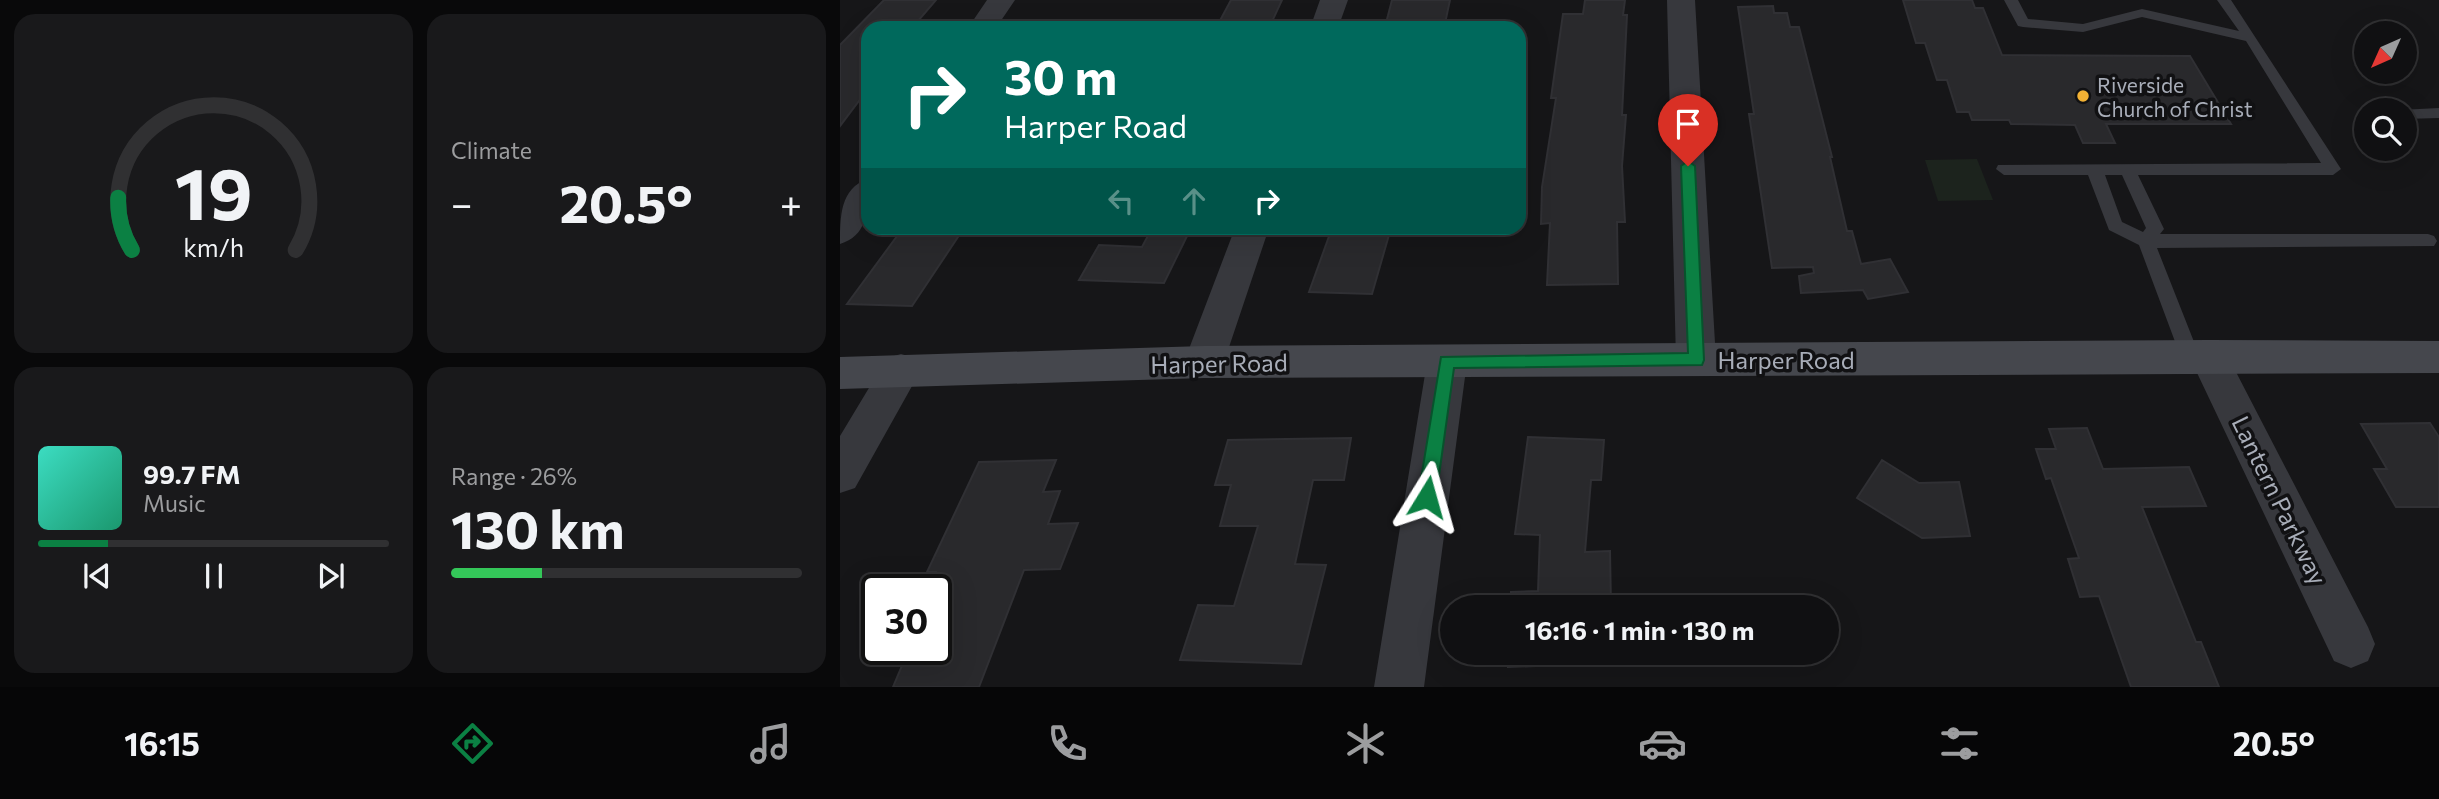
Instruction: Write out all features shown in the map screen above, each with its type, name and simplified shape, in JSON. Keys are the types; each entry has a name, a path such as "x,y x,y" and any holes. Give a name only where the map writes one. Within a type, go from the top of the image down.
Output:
{"main road":[{"name":"Harper Road","path":"840,373 1204,362 2439,358"}],"street":[{"path":"987,21 1001,0"},
{"path":"1326,21 1334,0"},
{"path":"1681,0 1696,360"},
{"path":"840,231 861,201"},
{"path":"1204,362 1249,235"},
{"name":"Lantern Parkway","path":"2199,357 2351,644"},
{"path":"1399,687 1447,362"},
{"path":"840,474 901,370"}],"lane":[{"path":"2011,0 2023,23 2083,29 2143,13 2252,38"},
{"path":"2004,169 2333,169 2252,38 2224,0"},
{"path":"2417,114 2439,113"},
{"path":"2128,170 2155,229 2146,242"},
{"path":"2095,171 2115,226 2146,242 2428,241"},
{"path":"2146,242 2199,357"}],"shaded area":[{"path":"1977,159 1993,200 1938,201 1925,160"}],"building":[{"path":"884,0 936,0 918,21 863,21"},
{"path":"1231,0 1282,0 1272,21 1220,21"},
{"path":"1392,0 1450,0 1446,21 1387,21"},
{"path":"1585,0 1625,0 1623,15 1627,15 1622,115 1626,115 1622,166 1625,222 1617,222 1618,284 1547,285 1550,223 1541,224 1542,187 1556,98 1551,98 1563,14 1583,14"},
{"name":"Riverside Church of Christ","path":"1903,0 1972,0 1975,8 1983,8 2002,55 2190,56 2231,124 2106,124 2115,143 2083,143 2075,125 2011,124 2009,120 1972,120 1969,112 1957,112 1947,80 1937,80 1925,43 1916,43"},
{"path":"1773,6 1774,13 1787,13 1790,27 1799,27 1832,157 1847,231 1852,231 1861,264 1890,259 1908,292 1868,299 1863,290 1801,293 1799,276 1814,273 1813,267 1772,268 1749,114 1754,114 1738,7"},
{"path":"861,24 861,98 840,126 840,45"},
{"path":"898,235 959,235 912,306 847,304"},
{"path":"1148,235 1188,235 1164,283 1079,280 1099,245 1142,247"},
{"path":"1329,235 1389,235 1372,294 1309,292"},
{"path":"2430,423 2439,437 2439,507 2396,507 2374,469 2387,469 2361,424"},
{"path":"2087,428 2103,469 2189,467 2206,506 2142,507 2196,642 2201,642 2219,687 2131,687 2099,596 2080,597 2068,559 2079,558 2051,478 2046,479 2036,449 2056,449 2049,429"},
{"path":"1528,437 1604,440 1601,480 1591,480 1585,552 1610,551 1611,595 1511,595 1511,592 1538,591 1540,535 1515,534"},
{"path":"1351,438 1344,480 1313,480 1295,564 1326,565 1301,664 1180,660 1198,605 1234,606 1258,526 1220,526 1231,485 1215,485 1228,440"},
{"path":"1056,460 1043,492 1060,491 1048,524 1078,523 1060,569 1024,570 979,687 893,687 902,665 952,665 952,574 927,572 979,462"},
{"path":"1882,460 1919,483 1959,482 1970,536 1922,538 1857,498"},
{"path":"1508,665 1561,665 1508,667"}],"place":[{"name":"Riverside Church of Christ","path":"2083,96"}],"route":[{"path":"1427,497 1447,362 1696,360 1688,166"}]}
